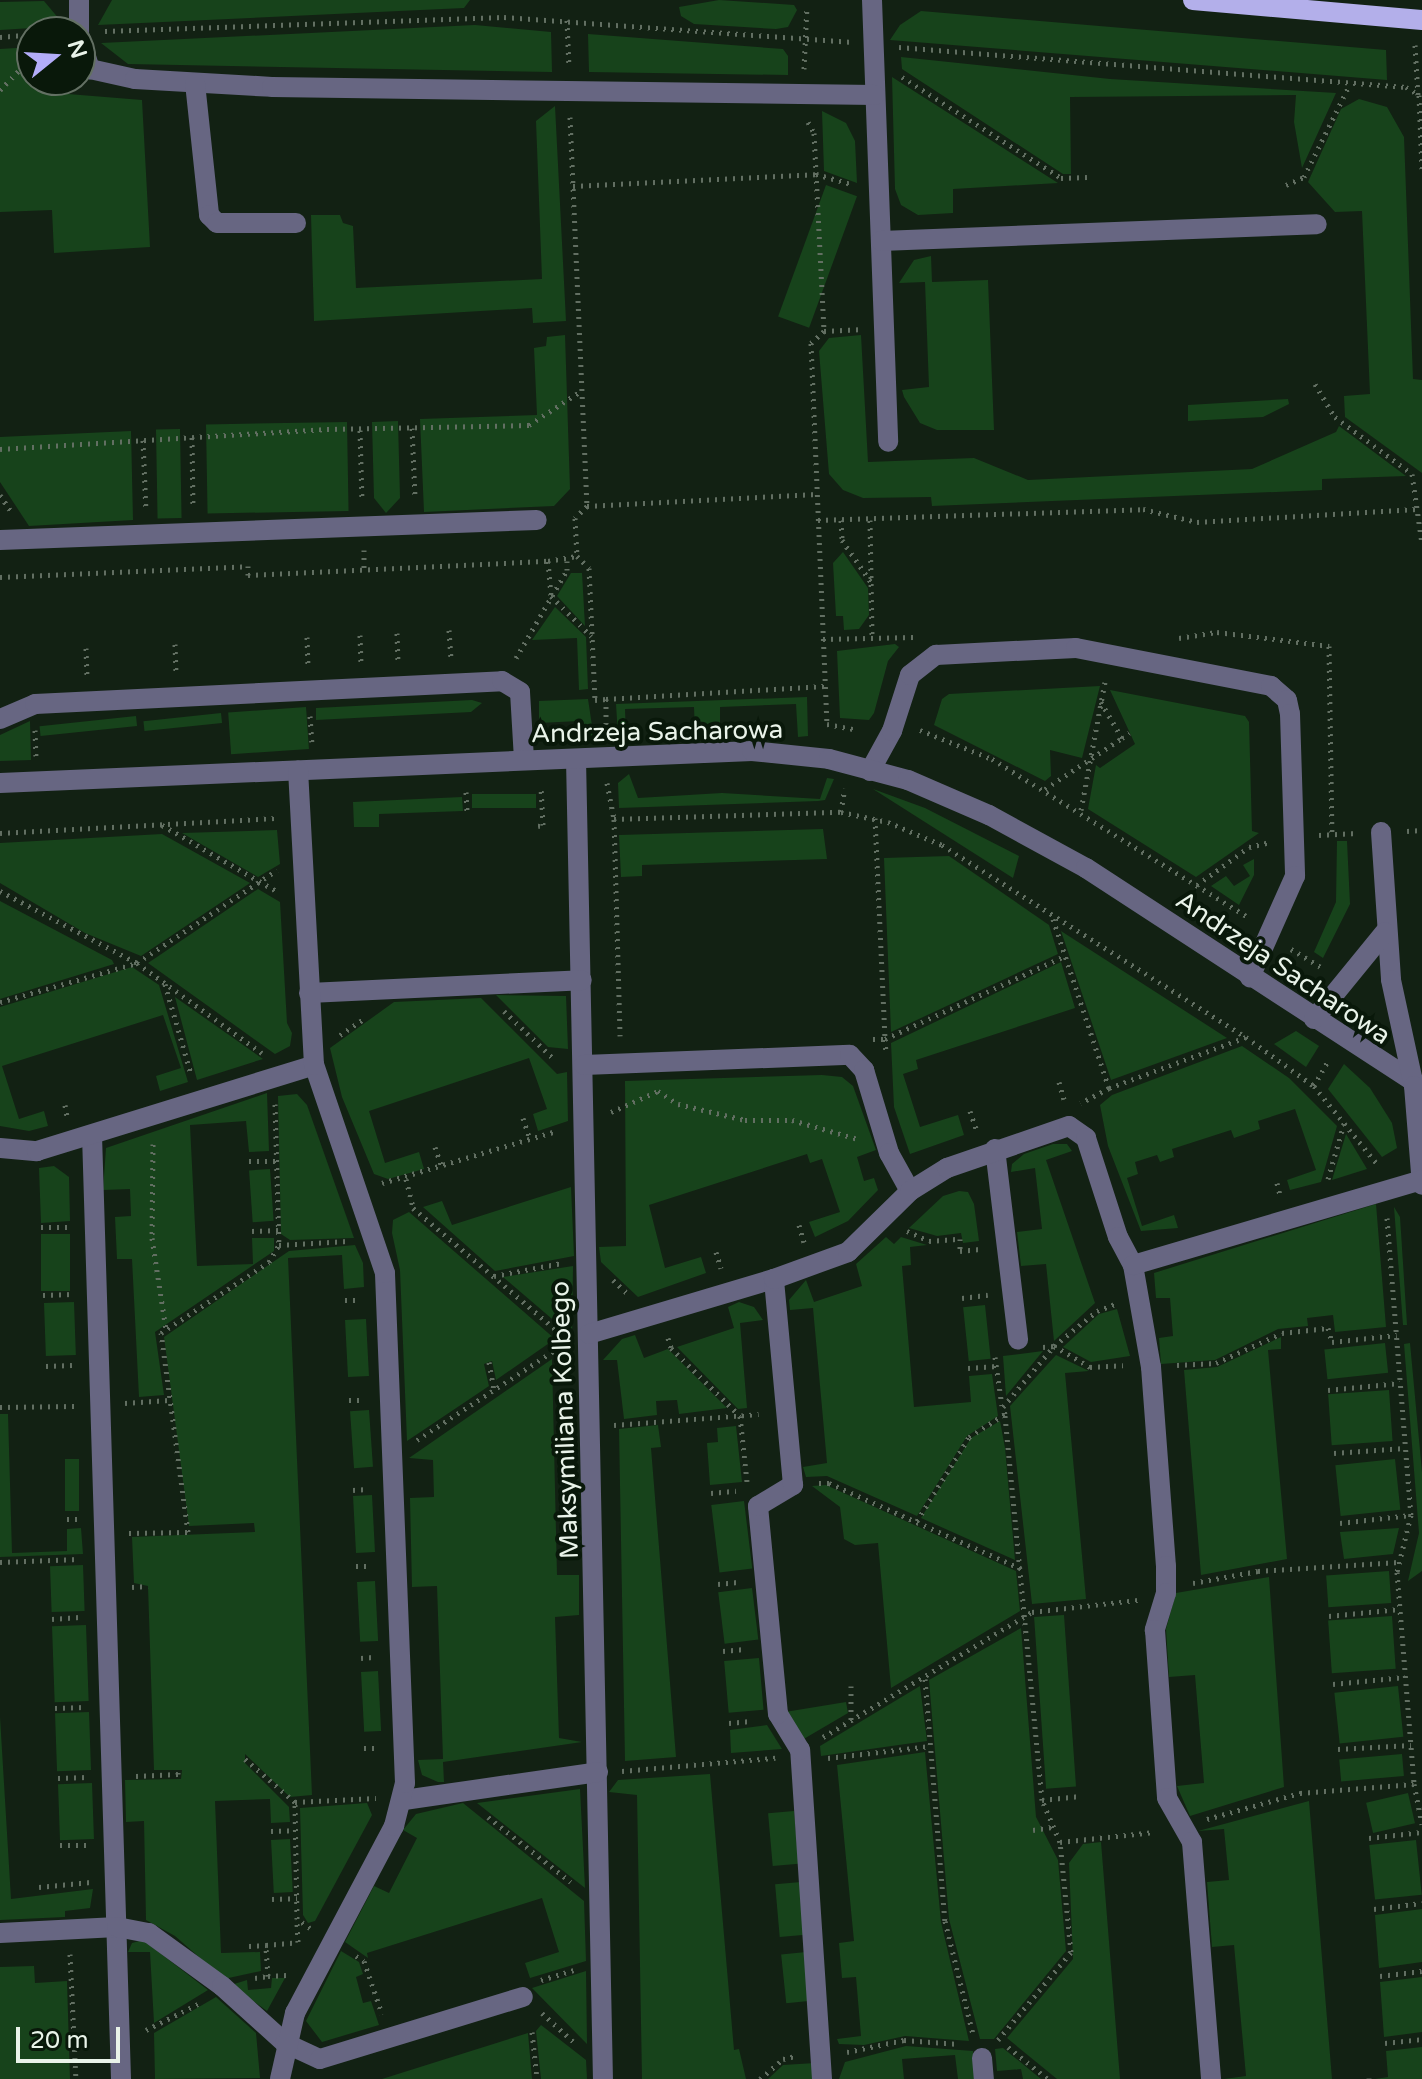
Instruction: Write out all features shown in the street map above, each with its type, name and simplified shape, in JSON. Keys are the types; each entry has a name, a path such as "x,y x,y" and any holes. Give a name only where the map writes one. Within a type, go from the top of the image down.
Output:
{"main road":[{"path":"1193,0 1422,20"}],"street":[{"path":"872,0 888,442"},
{"path":"96,71 100,75 195,83 875,95"},
{"path":"195,83 209,215 217,223 296,223"},
{"path":"881,241 1317,224"},
{"path":"0,540 537,520"},
{"path":"870,771 894,722 910,675 936,655 1076,648 1112,651 1271,686 1287,700 1295,876 1250,977"},
{"path":"0,719 35,704 502,681 520,692 524,760"},
{"name":"Andrzeja Sacharowa","path":"0,783 752,751 808,756 908,780 989,815 1086,868 1418,1086"},
{"name":"Maksymiliana Kolbego","path":"576,759 586,1260 593,1426 603,2074"},
{"path":"280,2079 285,2043 322,1935 392,1798 395,1454 385,1273 314,1065 298,770"},
{"path":"1133,1265 1385,1190 1421,1175 1418,1086 1400,1037 1385,932 1381,832"},
{"path":"1314,1019 1385,932"},
{"path":"309,993 582,980"},
{"path":"584,1065 857,1058 889,1153 910,1191"},
{"path":"0,1148 37,1151 85,1128 152,1117 274,1081 314,1065"},
{"path":"589,1325 774,1279 848,1252 910,1191 962,1161 985,1140 1069,1126 1081,1130 1118,1237 1133,1265 1151,1367 1166,1593 1155,1630 1167,1798 1185,1825 1194,1855 1211,2079"},
{"path":"85,1128 121,2079"},
{"path":"985,1140 1018,1340"},
{"path":"774,1279 793,1485 758,1506 778,1714 801,1757 812,1912 815,2051 822,2079"},
{"path":"392,1798 598,1772"},
{"path":"0,1933 117,1927 166,1941 285,2043 320,2059 523,1997"}],"path":[{"path":"807,6 803,92 816,174 824,331"},
{"path":"96,33 458,16 567,20 873,44"},
{"path":"567,20 587,506"},
{"path":"896,60 893,46 1346,86 1406,87 1420,97"},
{"path":"1415,59 1420,97 1422,169"},
{"path":"0,90 16,74"},
{"path":"898,74 1061,178 1087,177"},
{"path":"1286,185 1304,177 1346,86"},
{"path":"573,186 816,174 879,192"},
{"path":"857,730 827,724 811,343 824,331 861,329"},
{"path":"1315,384 1335,417 1412,474 1422,543"},
{"path":"0,449 327,429 529,425 582,390"},
{"path":"817,494 587,506 575,518 577,556 589,568 595,700 825,686"},
{"path":"818,520 1143,509 1197,522 1417,509"},
{"path":"841,520 842,540 871,583"},
{"path":"870,520 872,637"},
{"path":"0,577 248,566 248,575 567,561 577,556"},
{"path":"548,561 551,596 592,637"},
{"path":"502,681 567,570 567,561"},
{"path":"823,639 896,636"},
{"path":"1081,810 1087,761 1112,651"},
{"path":"606,699 606,758 614,819 621,1063"},
{"path":"1100,701 1122,738"},
{"path":"35,704 37,781"},
{"path":"894,722 992,759 1045,789 1272,932 1280,943 1345,981"},
{"path":"1045,789 1129,733"},
{"path":"538,826 543,825 541,789"},
{"path":"466,792 467,811"},
{"path":"614,819 841,812 875,818 942,845 1053,918 1246,1037 1314,1086 1345,1119 1378,1164 1385,1190 1411,1515 1399,1562 1400,1609 1414,1784 1422,1824"},
{"path":"875,818 887,1058"},
{"path":"161,824 257,883 305,904"},
{"path":"0,1002 137,963 302,854"},
{"path":"0,891 137,963 274,1061 279,1245 269,1262 161,1333 188,1532 101,1533"},
{"path":"1053,918 1109,1088"},
{"path":"857,1058 865,1040 885,1039 1065,956"},
{"path":"165,983 195,1085"},
{"path":"482,984 555,1060 563,1061"},
{"path":"1059,1082 1066,1108 1088,1101 1109,1088 1246,1037"},
{"path":"355,1182 369,1176 384,1184 406,1178 623,1109 636,1097 658,1091 678,1104 745,1120 792,1120 889,1153"},
{"path":"1088,1101 1092,1112"},
{"path":"965,1141 985,1140 970,1111"},
{"path":"152,1117 152,1238 166,1330"},
{"path":"523,1118 530,1139"},
{"path":"1339,1182 1327,1185 1345,1119"},
{"path":"70,1124 85,1128"},
{"path":"435,1147 442,1167"},
{"path":"1365,1172 1390,1159 1421,1175"},
{"path":"249,1161 276,1161"},
{"path":"395,1454 568,1341 413,1208 406,1178"},
{"path":"1268,1204 1297,1195"},
{"path":"907,1219 899,1227 929,1241 960,1239 960,1251 985,1248"},
{"path":"41,1227 75,1227"},
{"path":"252,1231 279,1230"},
{"path":"984,1236 987,1264"},
{"path":"279,1245 361,1240"},
{"path":"793,1251 816,1243"},
{"path":"716,1252 723,1273"},
{"path":"917,1521 969,1437 1004,1410 1054,1346 1097,1311 1120,1302 1133,1265"},
{"path":"708,1278 737,1268"},
{"path":"988,1280 991,1310"},
{"path":"43,1295 78,1294"},
{"path":"962,1298 989,1295"},
{"path":"589,1325 635,1301"},
{"path":"1054,1346 1090,1367 1151,1367 1216,1363 1282,1333 1328,1328 1332,1342 1397,1335"},
{"path":"984,2056 1071,1952 1060,1842 1042,1800 1004,1410 995,1352"},
{"path":"489,1362 494,1390"},
{"path":"46,1366 81,1364"},
{"path":"968,1368 997,1366"},
{"path":"1328,1390 1400,1383"},
{"path":"593,1426 787,1411"},
{"path":"1334,1453 1405,1448"},
{"path":"1340,1523 1411,1515"},
{"path":"0,1562 89,1559"},
{"path":"801,1757 851,1721 1025,1617 1166,1593 1258,1571 1399,1562"},
{"path":"1329,1616 1400,1609"},
{"path":"52,1619 92,1617"},
{"path":"1333,1684 1405,1677"},
{"path":"925,1679 945,1921 984,2056"},
{"path":"851,1686 851,1721"},
{"path":"55,1708 94,1706"},
{"path":"1338,1749 1411,1745"},
{"path":"598,1772 930,1746"},
{"path":"245,1759 295,1802 392,1798"},
{"path":"1060,1842 1185,1825 1300,1793 1414,1784"},
{"path":"457,1792 601,1905"},
{"path":"1042,1800 1078,1796"},
{"path":"380,1808 392,1798"},
{"path":"249,1946 298,1942 295,1802"},
{"path":"1033,1830 1052,1827"},
{"path":"271,1831 295,1830"},
{"path":"1369,1838 1422,1832"},
{"path":"60,1845 99,1845"},
{"path":"39,1887 100,1880"},
{"path":"272,1899 297,1898"},
{"path":"1374,1909 1422,1903"},
{"path":"320,1918 322,1935"},
{"path":"297,1919 364,1961 386,2027"},
{"path":"301,1954 322,1935"},
{"path":"266,1945 268,1976"},
{"path":"285,1985 296,1964"},
{"path":"602,1964 532,1983 523,1997 603,2074"},
{"path":"1380,1976 1422,1971"},
{"path":"222,1986 291,1974"},
{"path":"532,2032 537,2079"},
{"path":"1385,2043 1422,2039"},
{"path":"760,2079 783,2059 815,2051 856,2053 904,2040 984,2056 1005,2044 1048,2079"}],"green space":[{"path":"112,0 470,0 464,8 98,25"},
{"path":"719,0 794,5 797,10 788,27 776,29 694,24 681,16 679,7"},
{"path":"44,1 57,16 16,16 16,29 0,30 0,2"},
{"path":"921,11 1386,50 1387,80 890,40 900,25"},
{"path":"475,25 551,32 552,72 128,64 101,43"},
{"path":"588,34 783,49 788,56 788,75 589,72"},
{"path":"16,48 16,96 93,96 142,100 150,247 54,253 52,210 0,212 0,49"},
{"path":"901,57 1110,79 1336,93 1302,168 1294,122 1296,95 1070,97 1071,174 1063,174 902,69"},
{"path":"892,77 1058,183 953,189 953,213 918,215 901,205 895,189"},
{"path":"1359,99 1387,107 1404,137 1413,379 1422,380 1422,473 1345,417 1344,396 1370,394 1362,211 1335,212 1308,182 1341,109"},
{"path":"555,106 566,321 533,323 532,308 314,321 311,215 340,215 343,223 353,226 356,288 542,279 536,121"},
{"path":"822,111 846,123 855,141 857,183 824,171"},
{"path":"826,185 857,196 809,328 778,317"},
{"path":"931,256 932,282 988,280 994,430 937,430 920,423 904,397 902,390 929,387 925,282 899,283 914,260"},
{"path":"565,335 570,489 554,506 424,512 420,419 537,415 534,348 546,346 547,337"},
{"path":"861,335 868,462 974,458 1028,480 1252,469 1336,432 1339,426 1406,476 1322,479 1322,490 932,506 931,497 863,498 843,490 829,474 819,351 829,338"},
{"path":"1288,399 1289,404 1263,417 1188,421 1188,405"},
{"path":"398,421 400,498 386,513 374,498 372,422"},
{"path":"347,422 349,511 208,513 206,424"},
{"path":"156,429 180,429 182,518 158,518"},
{"path":"131,431 133,520 29,526 0,482 0,437"},
{"path":"843,552 868,588 869,615 859,629 844,630 843,616 836,616 833,563"},
{"path":"571,573 582,573 585,626 557,596"},
{"path":"555,607 586,637 588,689 579,690 577,638 532,640"},
{"path":"895,644 899,647 888,661 874,713 869,720 840,718 837,651"},
{"path":"1100,686 1082,758 1050,750 1051,776 1045,781 934,725 942,699 949,694"},
{"path":"1110,690 1245,716 1249,722 1252,831 1259,833 1196,877 1088,809 1096,765 1100,768 1135,744"},
{"path":"807,697 808,736 798,737 796,704 720,707 720,733 695,733 694,707 625,709 626,736 618,736 616,704"},
{"path":"588,699 594,739 580,740 579,721 539,723 539,701"},
{"path":"472,700 482,703 471,712 316,720 316,708"},
{"path":"306,707 309,749 231,754 228,712"},
{"path":"221,713 222,723 144,731 143,721"},
{"path":"136,716 137,726 41,736 40,726"},
{"path":"30,721 31,760 0,761 0,735"},
{"path":"629,774 638,798 722,793 820,799 827,778 834,779 825,800 818,801 619,808 618,783"},
{"path":"873,789 925,808 1019,856 1013,878"},
{"path":"472,794 536,794 536,808 472,808"},
{"path":"462,797 463,811 379,814 379,827 354,827 353,802"},
{"path":"823,829 827,859 642,865 642,876 621,877 619,835"},
{"path":"277,830 280,864 258,877 182,833"},
{"path":"162,834 250,883 141,956 85,933 0,883 0,843"},
{"path":"1337,841 1347,841 1350,904 1323,958 1314,952 1336,902"},
{"path":"949,856 1049,925 1058,954 891,1032 884,858"},
{"path":"1254,859 1254,875 1239,905 1211,886 1226,876 1234,886 1250,876 1243,865"},
{"path":"258,889 280,902 287,1023 292,1033 290,1046 275,1054 148,963"},
{"path":"0,901 112,960 114,964 0,999"},
{"path":"1061,931 1227,1038 1111,1080"},
{"path":"1061,962 1075,1008 916,1060 918,1069 903,1074 920,1127 958,1115 964,1135 910,1154 894,1107 891,1043"},
{"path":"132,967 159,985 188,1082 160,1091 156,1076 181,1068 163,1015 2,1066 19,1119 44,1111 48,1126 29,1131 0,1126 0,1007"},
{"path":"496,995 566,996 568,1049 548,1047"},
{"path":"175,997 263,1059 197,1080"},
{"path":"481,998 557,1074 567,1072 568,1121 538,1131 533,1114 547,1109 529,1058 369,1111 385,1163 419,1152 424,1169 388,1179 374,1174 342,1097 330,1048 394,1002"},
{"path":"1296,1031 1319,1046 1306,1067 1274,1044"},
{"path":"1242,1046 1289,1078 1337,1126 1321,1182 1290,1190 1287,1180 1316,1170 1295,1109 1258,1121 1260,1129 1234,1138 1231,1130 1172,1149 1174,1157 1160,1162 1157,1155 1135,1162 1138,1174 1127,1178 1142,1226 1174,1215 1178,1228 1141,1231 1108,1146 1100,1105 1112,1095"},
{"path":"1344,1064 1370,1088 1392,1123 1397,1148 1382,1157 1328,1089"},
{"path":"842,1077 853,1086 876,1150 857,1157 864,1181 874,1178 878,1190 848,1221 815,1237 809,1222 840,1212 822,1159 810,1163 807,1154 649,1205 665,1268 701,1257 706,1273 638,1297 601,1262 599,1247 626,1246 625,1081"},
{"path":"267,1093 269,1151 249,1152 246,1121 190,1125 197,1266 253,1264 252,1238 274,1238 274,1251 155,1332 164,1395 139,1397 132,1259 117,1259 115,1217 131,1216 130,1189 103,1190 106,1148"},
{"path":"297,1094 307,1105 354,1238 290,1240 281,1234 278,1096"},
{"path":"1346,1134 1367,1169 1332,1180"},
{"path":"1053,1144 1067,1144 1072,1151 1046,1160 1095,1303 1054,1341 1046,1264 1021,1266 1017,1232 1042,1229 1035,1168 1011,1172 1012,1164 1024,1154"},
{"path":"54,1166 69,1177 70,1221 41,1223 39,1168"},
{"path":"270,1169 274,1221 253,1222 249,1170"},
{"path":"571,1187 574,1256 495,1271 423,1207 442,1201 452,1225"},
{"path":"959,1191 968,1192 974,1204 979,1241 963,1243 961,1233 937,1236 909,1228 943,1196"},
{"path":"1376,1204 1386,1327 1335,1332 1333,1315 1307,1318 1308,1326 1278,1329 1215,1360 1161,1364 1159,1338 1173,1336 1170,1298 1156,1298 1154,1273"},
{"path":"1394,1207 1400,1217 1407,1325 1403,1325"},
{"path":"409,1212 555,1339 496,1380 492,1361 484,1364 489,1386 407,1441 400,1270 392,1233 393,1220"},
{"path":"41,1234 70,1234 70,1291 41,1291"},
{"path":"886,1237 894,1244 901,1237 927,1245 910,1247 911,1265 902,1266 914,1407 971,1402 969,1376 992,1374 998,1416 967,1436 917,1516 827,1476 806,1477 803,1467 827,1463 813,1308 790,1310 789,1300 806,1280 814,1302 862,1286 856,1264"},
{"path":"355,1245 363,1263 364,1287 344,1289 342,1255 288,1258 312,1795 290,1797 245,1754 245,1763 289,1807 290,1822 271,1823 270,1799 215,1801 221,1953 260,1952 261,1971 224,1979 175,1936 146,1920 144,1821 126,1822 125,1780 181,1779 182,1770 154,1770 148,1586 134,1583 132,1537 255,1532 254,1523 189,1526 164,1337 289,1251"},
{"path":"573,1266 572,1336 503,1277"},
{"path":"74,1302 76,1355 46,1356 44,1303"},
{"path":"739,1302 754,1307 763,1320 740,1323 747,1408 738,1409 677,1347 734,1328 728,1307"},
{"path":"985,1305 991,1359 969,1361 963,1307"},
{"path":"1117,1309 1130,1356 1091,1362 1063,1347 1099,1314"},
{"path":"366,1319 369,1376 348,1377 345,1320"},
{"path":"635,1335 644,1358 668,1349 727,1408 679,1414 677,1400 656,1401 657,1415 624,1419 617,1360 603,1360 622,1339"},
{"path":"1281,1337 1281,1349 1268,1350 1287,1559 1201,1575 1184,1370 1217,1367"},
{"path":"1385,1343 1388,1373 1327,1379 1324,1349"},
{"path":"1410,1343 1422,1472 1422,1571 1408,1581 1419,1533 1404,1344"},
{"path":"1043,1351 1006,1396 1003,1356"},
{"path":"1056,1355 1089,1371 1065,1373 1086,1599 1032,1604 1010,1406"},
{"path":"552,1359 557,1575 579,1575 579,1615 555,1617 559,1738 582,1742 443,1762 444,1782 438,1782 422,1775 418,1760 443,1759 437,1586 412,1587 410,1498 434,1497 433,1460 409,1458"},
{"path":"1389,1390 1393,1441 1332,1445 1328,1394"},
{"path":"369,1410 373,1467 354,1468 350,1411"},
{"path":"0,1414 8,1414 12,1553 67,1551 67,1529 81,1528 83,1554 0,1557"},
{"path":"1000,1421 1015,1560 921,1518 971,1438"},
{"path":"658,1425 661,1447 651,1448 676,1757 625,1761 619,1429"},
{"path":"736,1426 742,1482 710,1485 707,1443 718,1442 717,1428"},
{"path":"65,1459 79,1459 79,1511 65,1511"},
{"path":"1395,1459 1400,1510 1341,1516 1335,1465"},
{"path":"826,1485 1016,1571 1020,1611 891,1688 878,1543 855,1545 844,1539 840,1507 812,1486"},
{"path":"372,1495 375,1552 356,1553 353,1496"},
{"path":"744,1501 752,1568 720,1573 711,1505"},
{"path":"1399,1528 1393,1554 1344,1559 1340,1532"},
{"path":"83,1565 85,1611 52,1612 50,1566"},
{"path":"1389,1571 1391,1603 1328,1607 1326,1575"},
{"path":"1269,1577 1284,1787 1190,1816 1177,1786 1204,1783 1195,1675 1169,1677 1166,1629 1176,1593"},
{"path":"375,1581 378,1641 360,1642 357,1582"},
{"path":"752,1588 758,1640 725,1644 718,1592"},
{"path":"1064,1615 1076,1787 1046,1789 1034,1617"},
{"path":"1392,1616 1396,1669 1332,1673 1328,1620"},
{"path":"86,1625 89,1701 55,1702 52,1626"},
{"path":"1021,1628 1036,1817 1058,1860 1066,1951 994,2039 980,2039 949,1919 929,1680"},
{"path":"759,1658 764,1710 729,1713 724,1661"},
{"path":"378,1671 381,1731 364,1732 361,1672"},
{"path":"920,1686 927,1741 821,1756 820,1746"},
{"path":"1398,1686 1403,1737 1340,1743 1334,1693"},
{"path":"846,1702 848,1713 802,1740 785,1712"},
{"path":"89,1712 91,1770 57,1771 55,1713"},
{"path":"0,1717 11,1899 93,1889 90,1908 65,1911 65,1917 0,1920"},
{"path":"767,1725 782,1749 731,1753 730,1730"},
{"path":"925,1752 941,1922 969,2041 905,2036 864,2045 839,2044 837,2039 861,2036 856,1977 842,1978 839,1943 854,1941 837,1765"},
{"path":"1402,1754 1404,1776 1341,1781 1339,1759"},
{"path":"710,1774 734,2050 739,2049 746,2079 642,2079 637,1795 609,1792 618,1780"},
{"path":"92,1783 94,1839 60,1840 58,1784"},
{"path":"580,1789 585,1888 477,1803"},
{"path":"1408,1793 1415,1823 1373,1833 1366,1803"},
{"path":"1309,1801 1332,2079 1224,2079 1246,2076 1234,1945 1212,1947 1207,1882 1229,1880 1224,1829 1198,1831"},
{"path":"367,1803 372,1815 315,1921 308,1923 303,1915 300,1808"},
{"path":"463,1803 584,1901 586,1961 530,1978 525,1963 559,1952 542,1898 367,1953 368,1958 345,1942 374,1886 389,1893 417,1838 403,1830 416,1814"},
{"path":"794,1811 799,1864 773,1866 768,1813"},
{"path":"290,1839 293,1892 274,1893 271,1840"},
{"path":"1416,1840 1422,1895 1375,1900 1369,1845"},
{"path":"1101,1842 1120,2079 1057,2079 1007,2038 1073,1959 1069,1863 1083,1844"},
{"path":"801,1882 806,1935 780,1937 775,1884"},
{"path":"1422,1909 1422,1962 1379,1968 1375,1915"},
{"path":"143,1940 208,1990 154,2023 150,1952 128,1952 132,1943"},
{"path":"341,1951 359,1962 363,1974 356,1977 363,2003 371,2001 379,2025 322,2042 306,2021"},
{"path":"806,1952 811,2001 786,2003 781,1955"},
{"path":"34,1966 35,1983 67,1981 70,2079 0,2079 0,1967"},
{"path":"586,1971 587,2044 532,1988"},
{"path":"1422,1977 1422,2032 1384,2037 1380,1982"},
{"path":"272,1978 285,1978 267,2011 231,1985 247,1980 248,1990 271,1988"},
{"path":"216,1997 256,2033 260,2078 155,2079 154,2033"},
{"path":"541,2025 586,2060 587,2079 541,2079 536,2031"},
{"path":"528,2033 532,2079 382,2079"},
{"path":"906,2046 973,2051 975,2079 958,2079 955,2055 902,2059 904,2079 839,2079 845,2062"},
{"path":"1422,2047 1422,2079 1375,2079 1388,2077 1386,2051"},
{"path":"1003,2048 1041,2079 1023,2079 1021,2069 997,2071 995,2049"},
{"path":"815,2063 812,2079 768,2079 783,2065"}]}
